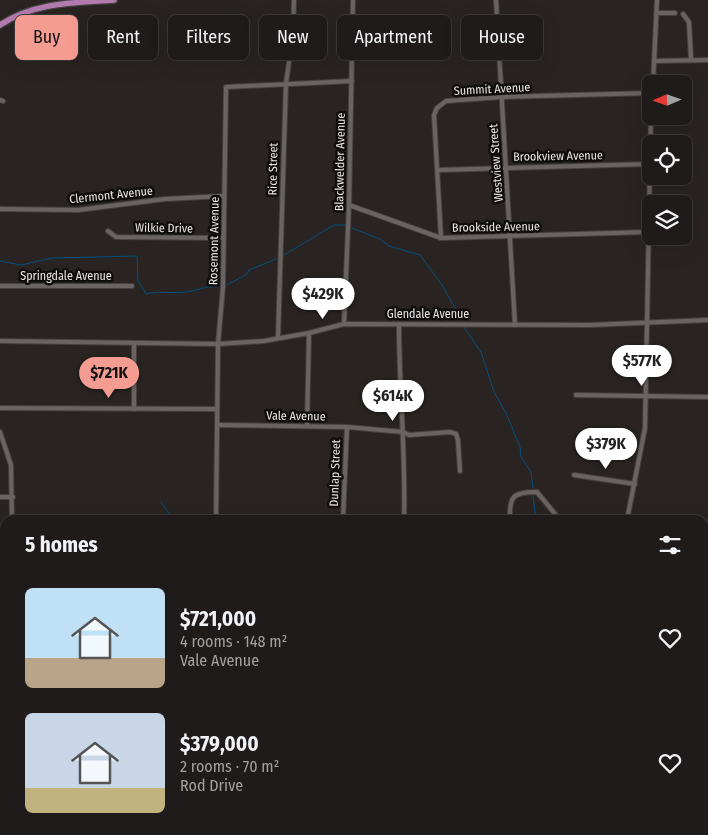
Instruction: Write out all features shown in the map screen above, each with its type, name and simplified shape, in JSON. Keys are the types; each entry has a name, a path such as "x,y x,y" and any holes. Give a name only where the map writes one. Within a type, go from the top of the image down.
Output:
{"main road":[{"path":"0,25 13,16 42,6 114,0"}],"street":[{"name":"Rice Street","path":"278,338 286,83 293,35 294,0"},
{"name":"Blackwelder Avenue","path":"344,324 349,205 353,0"},
{"name":"Westview Street","path":"496,0 515,325"},
{"path":"653,75 657,0"},
{"path":"656,13 675,14"},
{"path":"683,14 689,22 690,59"},
{"path":"654,61 708,60"},
{"name":"Rosemont Avenue","path":"216,515 218,344 223,287 222,238 226,87 352,81"},
{"name":"Summit Avenue","path":"441,238 434,115 437,108 446,101 501,97 642,93"},
{"name":"Brookview Avenue","path":"438,170 642,164"},
{"name":"Clermont Avenue","path":"0,209 78,210 165,199 224,196"},
{"name":"Brookside Avenue","path":"349,205 441,238 642,232"},
{"name":"Wilkie Drive","path":"108,231 116,237 222,238"},
{"path":"628,515 645,428 648,245"},
{"name":"Springdale Avenue","path":"0,286 132,286"},
{"name":"Glendale Avenue","path":"0,341 218,344 264,342 344,324 591,325 708,320"},
{"path":"399,324 404,515"},
{"path":"307,426 309,333"},
{"path":"134,343 134,409"},
{"path":"576,395 708,397"},
{"path":"0,408 217,409"},
{"name":"Vale Avenue","path":"218,425 347,428 403,432 409,435 450,432 456,434 458,440 460,471"},
{"name":"Dunlap Street","path":"343,515 347,428"},
{"path":"0,432 12,465 12,515"},
{"path":"574,475 635,484"},
{"path":"510,515 509,503 515,495 521,492 537,492 556,515"},
{"path":"0,498 13,498"}],"waterway":[{"path":"284,255 334,225 345,225"},
{"path":"352,228 380,239 389,246 420,255 442,285 460,321"},
{"path":"0,261 21,265 52,258 137,256 138,281 146,294 217,287"},
{"path":"227,285 247,274 249,270 276,259"},
{"path":"463,326 481,352 494,392 506,413 520,447 521,457 531,472 533,488"},
{"path":"533,496 535,515"},
{"path":"161,502 170,515"}]}
